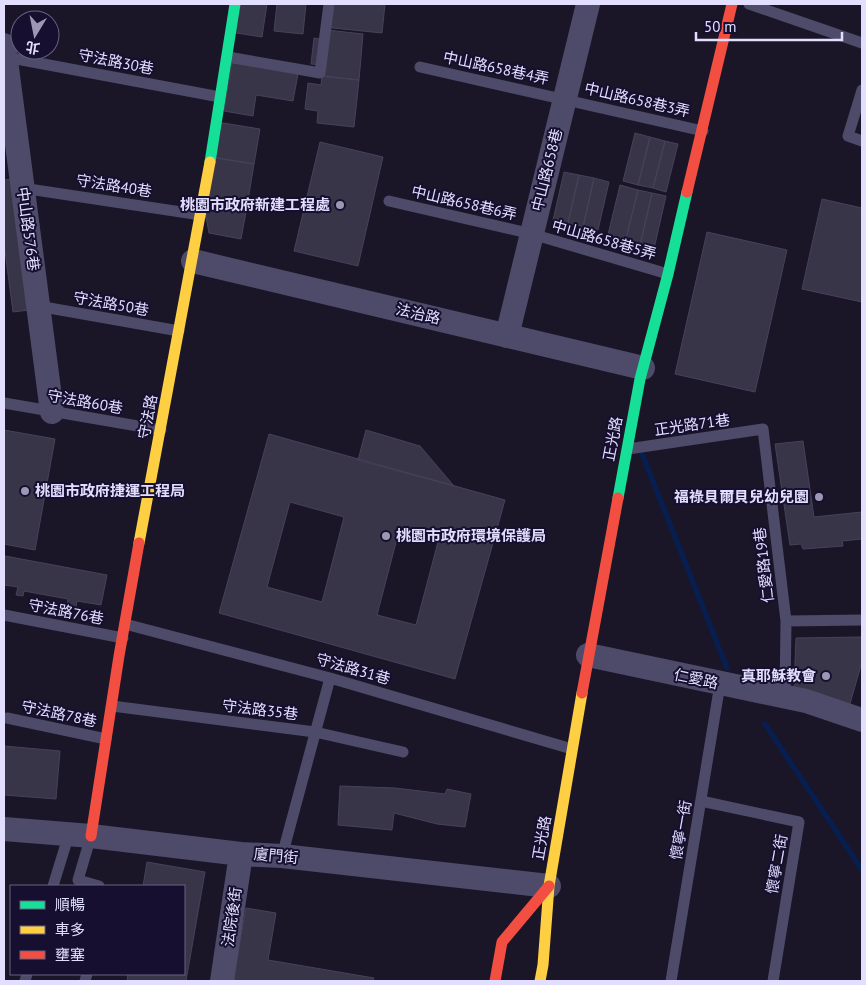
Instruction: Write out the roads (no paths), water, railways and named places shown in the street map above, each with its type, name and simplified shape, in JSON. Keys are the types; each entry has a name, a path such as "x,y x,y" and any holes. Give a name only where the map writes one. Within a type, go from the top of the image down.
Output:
{"street":[{"name":"守法路","path":"80,835 106,739 160,430 193,261 228,57 235,4"},
{"name":"中山路658巷","path":"507,336 588,4"},
{"name":"正光路","path":"540,981 544,965 549,886 588,655 626,449 643,368 703,131 732,4"},
{"name":"中山路576巷","path":"5,51 52,412"},
{"name":"法治路","path":"193,261 643,368"},
{"name":"仁愛路","path":"588,655 806,701 862,720"},
{"name":"廈門街","path":"4,829 80,835 241,854 282,856 549,886"},
{"name":"法院後街","path":"222,981 241,854"},
{"path":"495,981 502,942 549,886"}],"lane":[{"path":"228,57 320,73 329,4"},
{"path":"749,4 862,43"},
{"name":"守法路30巷","path":"5,51 220,97"},
{"name":"中山路658巷4弄","path":"420,67 565,99"},
{"path":"862,90 848,136 862,141"},
{"name":"中山路658巷3弄","path":"565,99 703,131"},
{"name":"守法路40巷","path":"22,188 201,215"},
{"name":"中山路658巷6弄","path":"389,201 532,234"},
{"name":"中山路658巷5弄","path":"532,234 668,274"},
{"name":"守法路50巷","path":"38,306 179,331"},
{"name":"守法路60巷","path":"4,403 160,430"},
{"name":"正光路71巷","path":"626,449 763,429"},
{"name":"仁愛路19巷","path":"763,429 786,621 785,697"},
{"name":"守法路76巷","path":"4,614 123,638"},
{"path":"786,621 862,620"},
{"name":"守法路31巷","path":"125,624 330,678 572,749"},
{"path":"282,856 330,678"},
{"name":"懷寧一街","path":"670,981 720,684"},
{"name":"守法路35巷","path":"112,706 315,732 403,752"},
{"name":"守法路78巷","path":"7,718 106,739"},
{"name":"懷寧二街","path":"701,801 799,822 773,981"},
{"path":"55,885 80,835"},
{"path":"80,835 78,880 96,885"}],"waterway":[{"path":"639,446 727,668"},
{"path":"765,724 862,870"}],"place":[{"name":"桃園市政府新建工程處","path":"340,205"},
{"name":"桃園市政府捷運工程局","path":"25,491"},
{"name":"福祿貝爾貝兒幼兒園","path":"819,497"},
{"name":"桃園市政府環境保護局","path":"386,536"},
{"name":"真耶穌教會","path":"826,676"}]}
